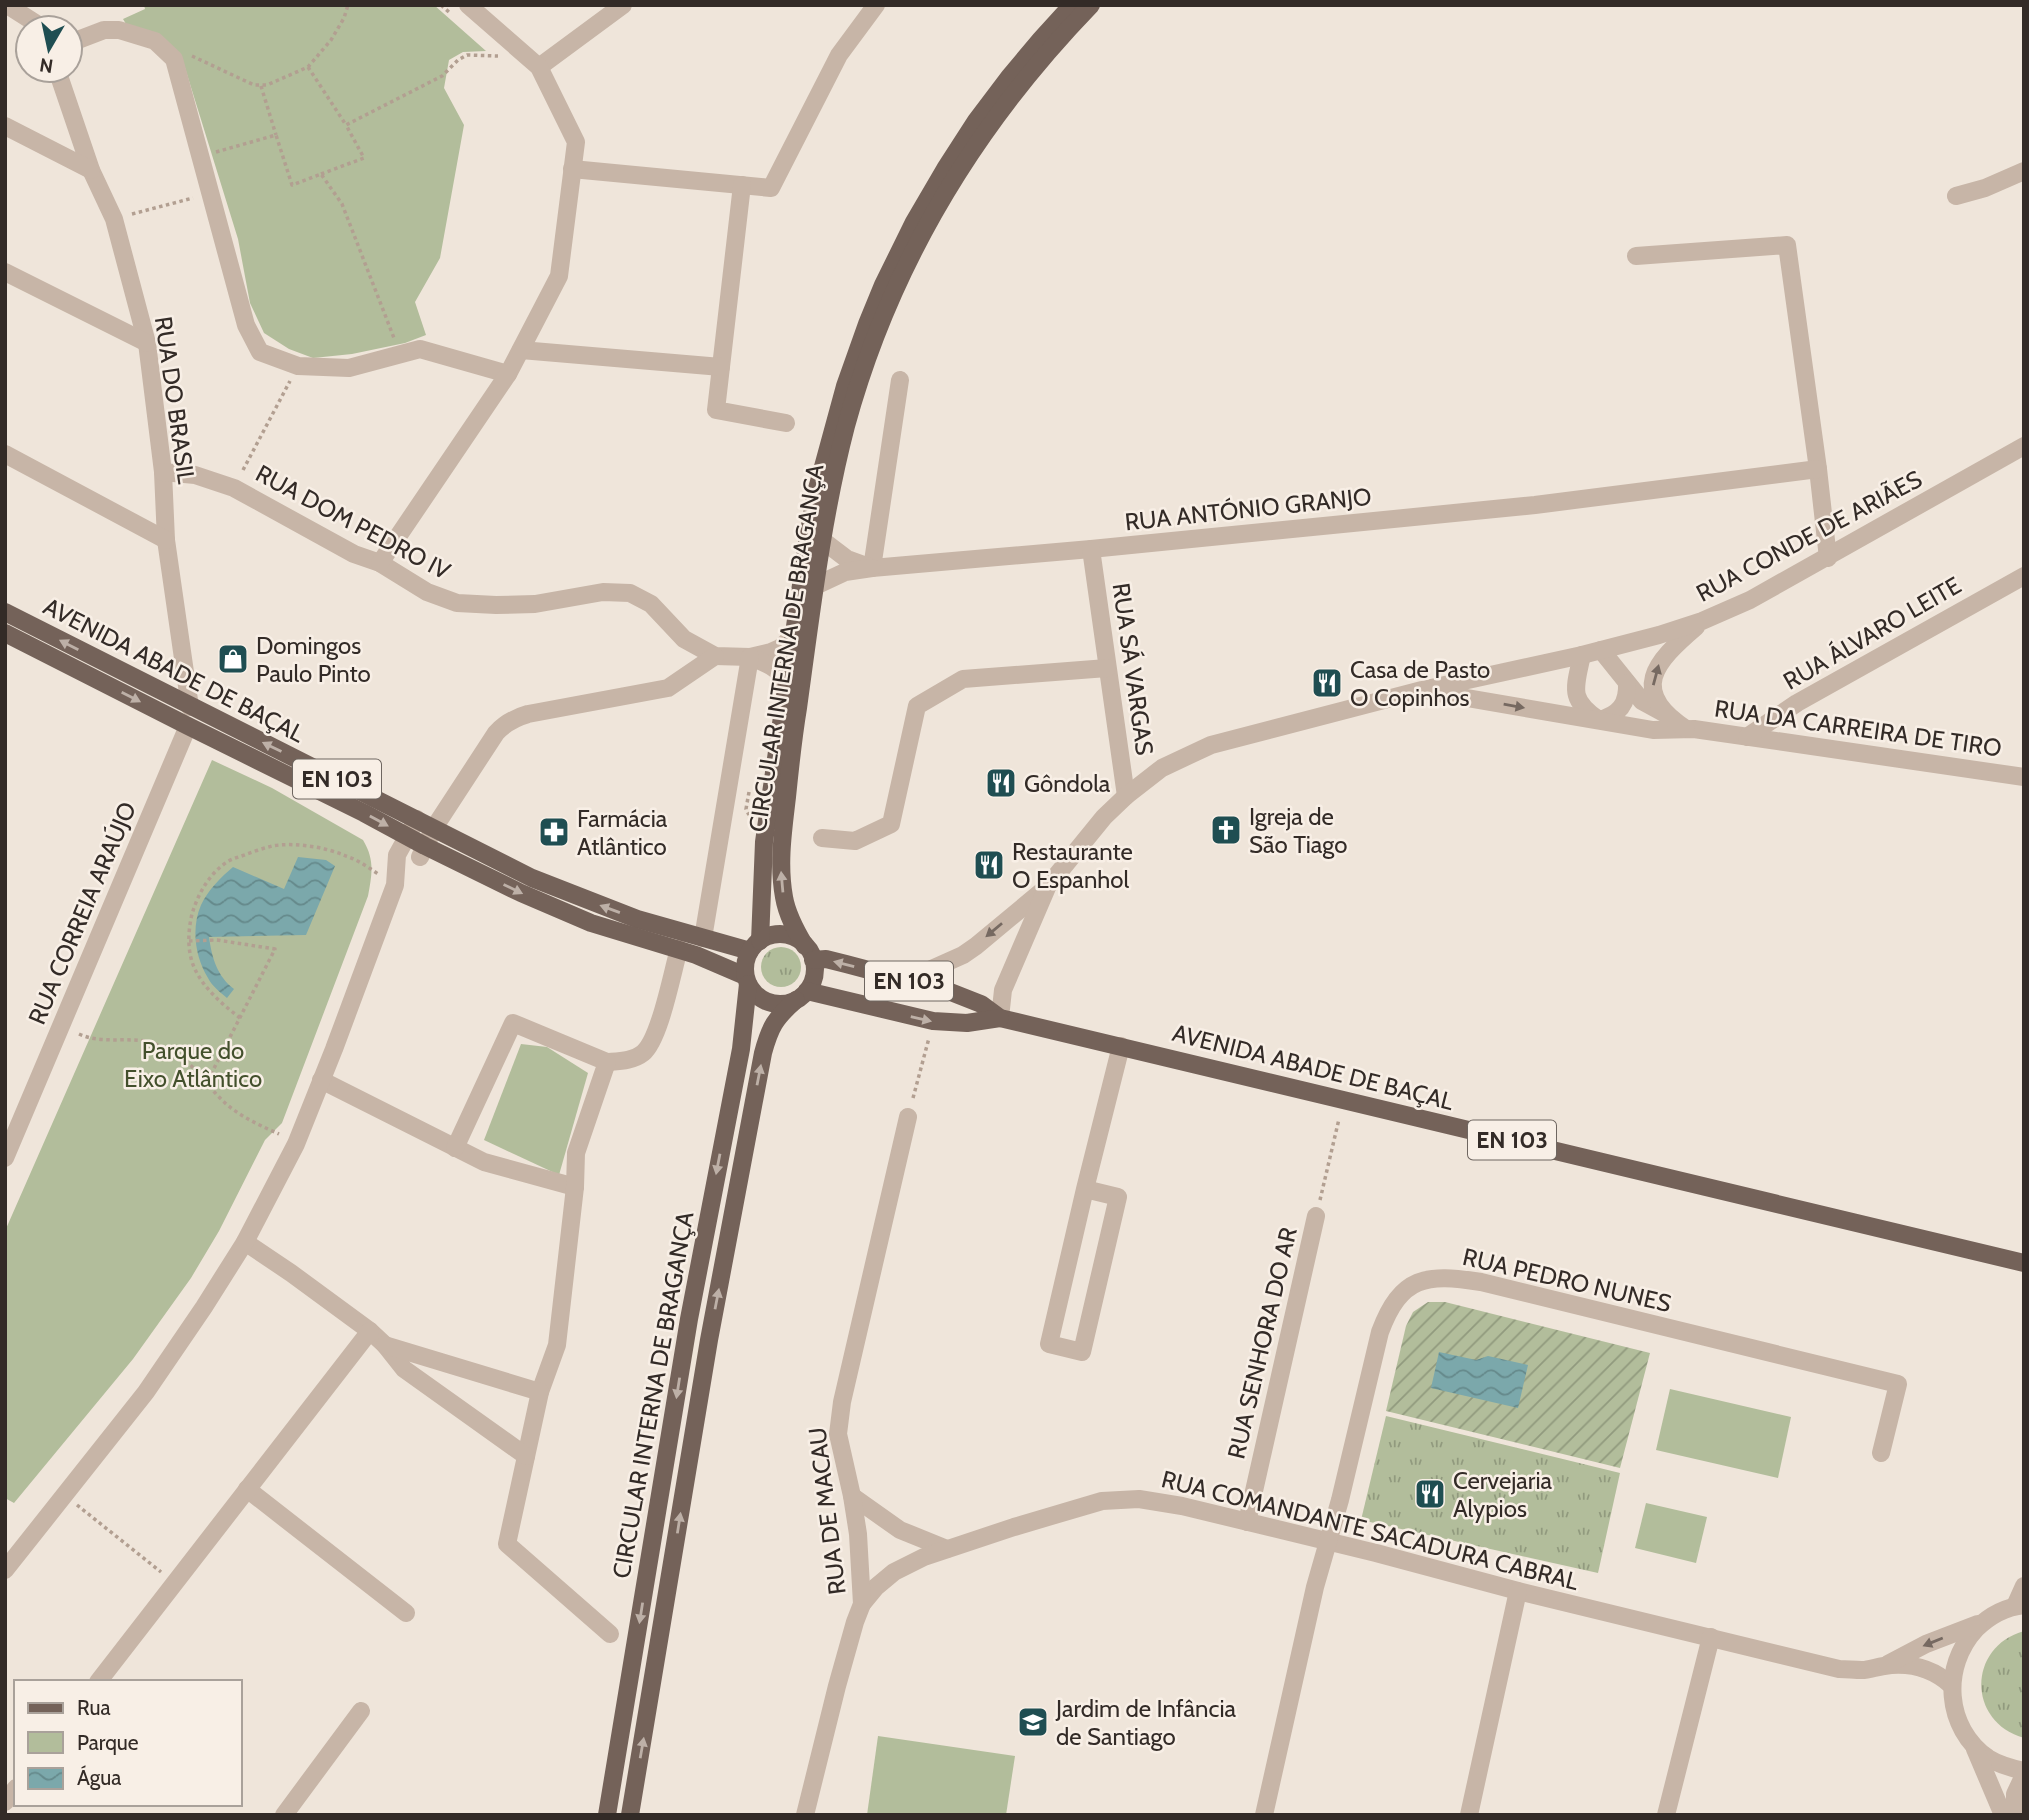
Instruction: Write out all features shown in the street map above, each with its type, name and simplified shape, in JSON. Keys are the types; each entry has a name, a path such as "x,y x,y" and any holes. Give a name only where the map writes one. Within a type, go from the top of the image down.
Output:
{"main road":[{"name":"CIRCULAR INTERNA DE BRAGANÇA","path":"755,946 762,929 764,842 815,496 845,386 883,285 914,222 945,169 976,121 1025,57 1072,5"},
{"name":"CIRCULAR INTERNA DE BRAGANÇA","path":"809,953 789,916 784,898 780,857 794,732 822,540 846,428 859,384 878,330 914,252 950,185 983,133 1021,82 1091,5"},
{"name":"AVENIDA ABADE DE BAÇAL","path":"5,612 532,878 637,919 703,938 755,946 767,937 783,935 791,937 809,953 963,996 1000,1017 2024,1263"},
{"name":"AVENIDA ABADE DE BAÇAL","path":"5,633 364,813 406,836 422,852 452,859 564,912 679,950 747,980 753,992 768,1002 787,1003 801,996 933,1021 967,1023 1000,1017"},
{"path":"747,980 745,967 755,946"},
{"path":"801,996 814,976 809,953"},
{"name":"CIRCULAR INTERNA DE BRAGANÇA","path":"607,1815 689,1319 741,1049 747,980"},
{"name":"CIRCULAR INTERNA DE BRAGANÇA","path":"630,1815 709,1340 763,1053 772,1024 779,1014 801,996"}],"street":[{"path":"539,67 623,5"},
{"path":"572,169 771,188 839,55 877,5"},
{"path":"380,563 508,374 559,276 576,142 539,67 462,12"},
{"path":"84,38 104,30 119,30 155,41 174,59 246,326 260,352 298,366 349,368 420,349 508,374"},
{"name":"RUA DO BRASIL","path":"62,84 91,170 114,219 147,342 163,472 166,540 190,707"},
{"path":"5,126 91,170"},
{"path":"1956,196 1985,188 2024,171"},
{"path":"742,185 716,410 786,423"},
{"path":"1636,256 1787,245 1828,558"},
{"path":"5,272 147,342"},
{"path":"521,350 721,367"},
{"path":"822,540 847,559 872,568 900,380"},
{"name":"RUA CONDE DE ARIÃES","path":"895,978 916,976 963,955 1047,887 1104,817 1126,796 1163,768 1210,745 1422,690 1582,655 1702,621 1750,600 1828,558 2024,446"},
{"path":"5,454 166,540"},
{"name":"RUA ANTÓNIO GRANJO","path":"815,586 845,572 872,568 1535,505 1818,469"},
{"name":"RUA DOM PEDRO IV","path":"163,472 195,475 234,488 354,554 380,563 427,592 457,603 536,604 603,592 630,593 651,604 684,639 715,656 750,657"},
{"name":"RUA SÁ VARGAS","path":"1091,549 1126,796"},
{"name":"RUA ÁLVARO LEITE","path":"1747,737 1797,703 2024,576"},
{"path":"1664,713 1653,690 1657,667 1674,645 1702,621"},
{"path":"750,657 780,648 794,635"},
{"path":"1601,650 1642,701 1686,729"},
{"path":"1582,655 1576,694 1579,704 1586,712 1599,720 1613,716 1622,708 1627,683"},
{"path":"395,885 422,852 434,828 496,733 505,724 527,714 668,688 715,656"},
{"path":"750,657 774,667 783,677 786,689"},
{"path":"703,938 750,657"},
{"path":"822,838 855,841 891,824 917,706 962,680 1108,668"},
{"name":"RUA DA CARREIRA DE TIRO","path":"1422,690 1653,730 1695,729 2024,777"},
{"name":"RUA CORREIA ARAÚJO","path":"5,1158 188,726"},
{"path":"5,1570 146,1392 245,1242 296,1144 395,885 397,855 417,819"},
{"name":"RUA CONDE DE ARIÃES","path":"1000,1017 1003,990 1047,887"},
{"path":"455,1148 513,1023 607,1062 637,1056 644,1052 655,1037 679,950"},
{"path":"1085,1189 1118,1196 1082,1352 1049,1344 1085,1189 1121,1046"},
{"path":"607,1062 576,1153 575,1187 557,1345 540,1392 507,1544 610,1634"},
{"path":"321,1080 484,1162 575,1187"},
{"name":"RUA DE MACAU","path":"805,1815 837,1686 862,1604 858,1534 838,1434 842,1402 908,1117"},
{"name":"RUA SENHORA DO AR","path":"1247,1522 1316,1216"},
{"path":"245,1242 370,1331 404,1369 526,1457"},
{"name":"RUA PEDRO NUNES","path":"1264,1815 1315,1587 1340,1500 1380,1332 1388,1309 1406,1288 1427,1278 1452,1277 1481,1282 1898,1384 1881,1453"},
{"path":"100,1680 370,1331"},
{"path":"385,1345 540,1392"},
{"path":"247,1489 406,1613"},
{"path":"852,1496 900,1530 947,1549"},
{"name":"RUA COMANDANTE SACADURA CABRAL","path":"862,1604 876,1587 894,1572 924,1557 1102,1501 1139,1499 1182,1506 1839,1669 1863,1670 1885,1665 1926,1668 1951,1685"},
{"path":"2020,1606 2024,1586"},
{"path":"1469,1815 1518,1591"},
{"name":"RUA COMANDANTE SACADURA CABRAL","path":"1885,1665 1926,1644 2020,1606"},
{"path":"1983,1622 1966,1640 1956,1661 1951,1685 1953,1707 1961,1727 1974,1745 1989,1758 2024,1773 2015,1794 2015,1815"},
{"path":"1666,1815 1711,1637"},
{"path":"284,1815 362,1711"},
{"path":"1974,1745 2003,1815"}],"path":[{"path":"174,59 192,55 261,86 276,82 308,67 331,40 348,5"},
{"path":"441,5 462,12"},
{"path":"346,125 442,76 467,55 498,56 488,47"},
{"path":"261,86 292,185 365,158 308,67"},
{"path":"201,157 276,135"},
{"path":"321,174 342,204 400,353"},
{"path":"144,211 187,200"},
{"path":"234,488 280,401"},
{"path":"240,1018 205,986 193,966 189,928 201,890 214,873 228,861 273,846 300,846 344,855 395,885"},
{"path":"189,941 214,940 275,950 207,1082"},
{"path":"908,1117 933,1021"},
{"path":"61,1026 102,1041 139,1039 157,1044 192,1064 219,1097 233,1109 252,1122 296,1144"},
{"path":"1316,1216 1344,1100"},
{"path":"65,1495 174,1583"}],"green space":[{"path":"144,5 434,5 486,51 463,52 449,60 444,88 464,125 440,258 415,302 426,335 405,343 352,354 313,358 289,349 264,333 250,303 238,239 181,55 129,29 123,19 145,9"},
{"name":"Parque do Eixo Atlântico","path":"212,760 272,788 363,840 372,867 368,896 282,1123 265,1140 219,1231 191,1278 133,1359 14,1503 5,1498 5,1231"},
{"path":"781,947 789,948 795,953 800,959 800,975 795,981 789,986 781,987 773,986 767,981 762,975 761,967 762,959 767,953 773,948"},
{"path":"521,1044 547,1047 588,1073 559,1175 484,1140"},
{"path":"1428,1302 1445,1302 1650,1353 1620,1468 1386,1411 1406,1326 1413,1312"},
{"path":"1670,1389 1791,1417 1778,1478 1656,1450"},
{"path":"1386,1416 1620,1473 1598,1573 1361,1520"},
{"path":"1646,1503 1707,1517 1696,1563 1635,1548"},
{"path":"2024,1631 2024,1738 2005,1729 1992,1717 1984,1701 1981,1684 1984,1668 1992,1652 2005,1640"},
{"path":"878,1736 1015,1756 1006,1815 867,1815"}],"water":[{"path":"298,857 326,860 335,866 306,935 209,937 216,966 234,989 227,998 212,984 197,952 195,933 201,905 215,884 233,867 284,889"},
{"path":"1439,1352 1476,1360 1488,1356 1528,1365 1518,1408 1431,1388"}],"place":[{"name":"Domingos Paulo Pinto","path":"233,659"},
{"name":"Casa de Pasto O Copinhos","path":"1327,683"},
{"name":"Gôndola","path":"1001,783"},
{"name":"Igreja de São Tiago","path":"1226,830"},
{"name":"Farmácia Atlântico","path":"554,832"},
{"name":"Restaurante O Espanhol","path":"989,865"},
{"name":"Cervejaria Alypios","path":"1430,1494"},
{"name":"Jardim de Infância de Santiago","path":"1033,1722"}]}
